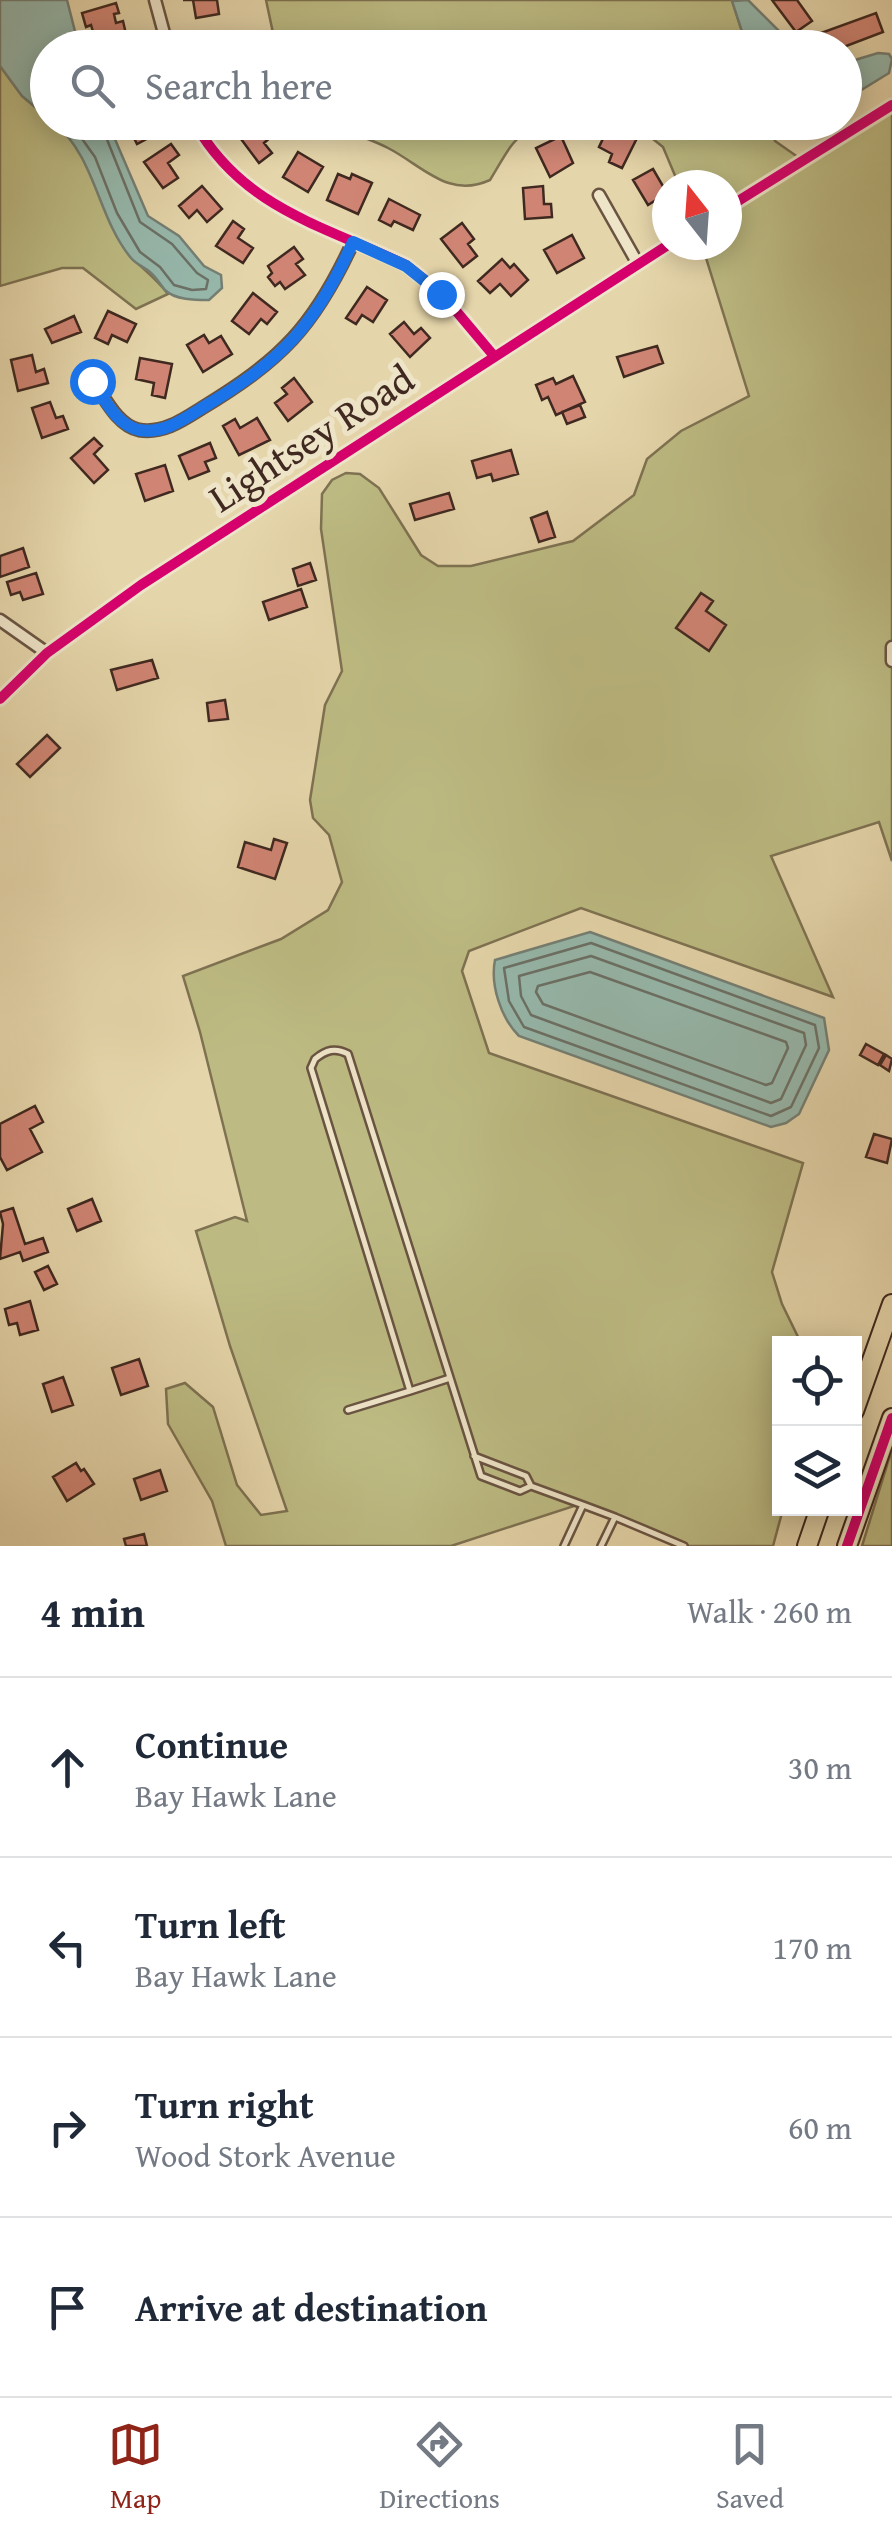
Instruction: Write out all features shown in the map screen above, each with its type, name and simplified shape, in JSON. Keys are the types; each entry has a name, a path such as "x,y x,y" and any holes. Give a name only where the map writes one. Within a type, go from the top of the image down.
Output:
{"highway":[{"path":"862,1388 892,1304"},
{"path":"847,1546 892,1418"},
{"path":"807,1546 817,1516"}],"street":[{"path":"155,0 163,30"},
{"path":"862,124 892,105"},
{"path":"206,140 250,190 280,209 406,266 426,279 494,356"},
{"path":"742,199 836,140"},
{"path":"599,196 638,264"},
{"path":"92,381 128,425 138,430 171,427 259,372 284,350 314,316 353,242"},
{"name":"Lightsey Road","path":"0,699 48,653 243,517 652,255"},
{"path":"0,620 48,653"},
{"path":"892,646 892,661"}],"lane":[{"path":"410,1391 311,1068 314,1059 331,1050 348,1054 481,1476 520,1491 531,1486"},
{"path":"348,1410 450,1378"},
{"path":"474,1456 526,1476 531,1486 684,1546"},
{"path":"564,1546 583,1505"},
{"path":"601,1546 615,1517"}],"shaded area":[{"path":"266,0 732,0 742,30 272,30"},
{"path":"0,66 30,103 30,140 73,140 124,247 168,294 136,309 83,268 62,268 0,286"},
{"path":"892,106 892,861 879,822 771,856 833,997 581,908 469,951 462,971 489,1053 803,1163 772,1272 798,1336 772,1336 772,1516 781,1516 773,1546 687,1546 580,1504 451,1546 226,1546 212,1501 168,1424 166,1389 185,1383 213,1407 237,1485 261,1515 287,1511 230,1346 196,1231 235,1217 247,1221 183,976 281,939 328,910 342,882 329,835 313,818 310,800 325,705 342,671 321,529 322,494 332,480 346,473 360,474 379,488 421,555 438,566 471,566 573,541 634,495 647,459 681,431 749,396 707,260 742,260 742,170 673,170 663,147 654,140 775,140 805,162 839,140 862,140 862,125"},
{"path":"370,140 516,140 490,180 461,186 436,178"},
{"path":"892,1449 892,1546 862,1546"}],"water":[{"path":"0,0 67,0 75,30 30,30 30,103 0,66"},
{"path":"748,0 778,30 741,30 732,1"},
{"path":"878,53 889,54 892,59 889,73 862,90 862,58"},
{"path":"70,140 115,140 148,216 179,236 204,266 221,275 222,288 209,300 180,298 165,290 133,260 120,242"},
{"path":"590,932 824,1018 829,1050 799,1114 771,1127 519,1036 498,1001 495,960"}],"building":[{"path":"193,0 217,0 219,14 196,18"},
{"path":"772,0 797,0 812,21 794,30"},
{"path":"116,3 116,23 123,21 125,30 92,30 91,25 86,27 82,13"},
{"path":"876,13 883,32 862,40 862,30 829,30"},
{"path":"242,140 267,140 264,143 272,153 259,163"},
{"path":"563,140 573,163 550,177 536,148"},
{"path":"602,140 636,140 622,168 609,162 612,154 599,147"},
{"path":"171,144 179,155 168,163 178,178 163,188 144,162"},
{"path":"298,152 323,167 308,192 283,177"},
{"path":"653,169 652,202 648,205 633,180"},
{"path":"338,174 350,179 352,174 372,183 358,214 327,200"},
{"path":"202,186 222,209 207,222 197,210 189,218 179,206"},
{"path":"543,186 544,204 551,204 552,217 525,219 523,188"},
{"path":"389,199 420,215 413,230 394,221 391,226 379,220"},
{"path":"233,221 244,229 238,238 253,248 243,263 216,246"},
{"path":"462,223 474,239 468,244 477,256 463,267 441,239"},
{"path":"572,235 584,258 557,273 544,250"},
{"path":"294,247 303,259 296,264 305,275 285,289 280,282 275,286 268,277 272,273 268,266"},
{"path":"502,259 510,268 514,264 528,280 511,296 500,284 490,293 478,281"},
{"path":"367,287 387,300 373,322 362,315 356,324 346,318"},
{"path":"253,293 277,312 267,324 261,319 249,334 232,321"},
{"path":"108,311 136,324 127,342 112,335 108,344 95,338"},
{"path":"74,316 81,332 52,343 45,329"},
{"path":"404,322 414,334 421,328 430,338 410,357 390,334"},
{"path":"204,335 209,343 221,336 232,354 203,372 187,345"},
{"path":"657,346 663,363 624,377 617,357"},
{"path":"32,355 36,372 44,369 48,383 18,391 11,360"},
{"path":"140,358 172,364 165,398 152,395 154,383 136,379"},
{"path":"573,376 585,402 556,415 548,397 542,400 536,385 553,378 556,384"},
{"path":"294,378 312,402 288,421 275,403 287,394 282,388"},
{"path":"50,402 56,418 63,416 68,429 42,438 32,408"},
{"path":"580,405 585,417 567,424 562,412"},
{"path":"257,418 270,440 239,455 223,426 235,419 240,428"},
{"path":"94,438 102,446 94,454 108,470 94,483 71,458"},
{"path":"210,443 216,458 205,462 209,471 189,479 179,456"},
{"path":"511,450 518,474 493,481 491,474 477,478 472,461"},
{"path":"165,465 173,491 145,501 136,474"},
{"path":"449,493 454,509 415,520 410,504"},
{"path":"547,512 555,537 539,542 531,518"},
{"path":"23,548 29,567 0,577 0,556"},
{"path":"310,563 316,580 298,586 293,569"},
{"path":"36,573 43,594 23,600 20,592 11,595 7,582"},
{"path":"301,589 307,607 269,620 263,602"},
{"path":"701,593 713,601 706,611 726,625 709,651 676,628"},
{"path":"152,660 158,678 117,690 111,670"},
{"path":"225,700 228,719 209,721 207,703"},
{"path":"47,735 60,748 30,777 17,764"},
{"path":"274,839 287,843 275,879 238,867 245,842 271,850"},
{"path":"866,1044 884,1054 878,1065 860,1055"},
{"path":"886,1055 892,1059 889,1071 880,1065"},
{"path":"35,1106 43,1122 30,1129 42,1152 7,1170 0,1157 0,1124"},
{"path":"874,1134 892,1139 887,1163 866,1157"},
{"path":"92,1199 101,1221 77,1231 68,1209"},
{"path":"13,1208 25,1244 43,1238 48,1252 23,1261 20,1252 0,1259 0,1212"},
{"path":"48,1266 57,1284 44,1290 35,1272"},
{"path":"30,1301 38,1330 20,1335 17,1323 9,1325 5,1309"},
{"path":"139,1359 148,1386 121,1395 112,1368"},
{"path":"63,1377 73,1405 52,1412 43,1384"},
{"path":"76,1463 94,1484 67,1501 53,1477"},
{"path":"160,1470 167,1491 141,1500 134,1479"},
{"path":"144,1534 147,1546 126,1546 124,1539"}],"cycle path":[{"path":"862,124 892,105"},
{"path":"206,140 236,175 261,195 315,225 406,265 441,293 494,356"},
{"path":"742,199 836,140"},
{"path":"0,699 47,653 141,585 652,255"},
{"path":"847,1546 892,1418"}],"route":[{"path":"92,381 128,425 138,430 171,427 259,372 300,334 339,273 353,242 406,266 441,294"}]}
